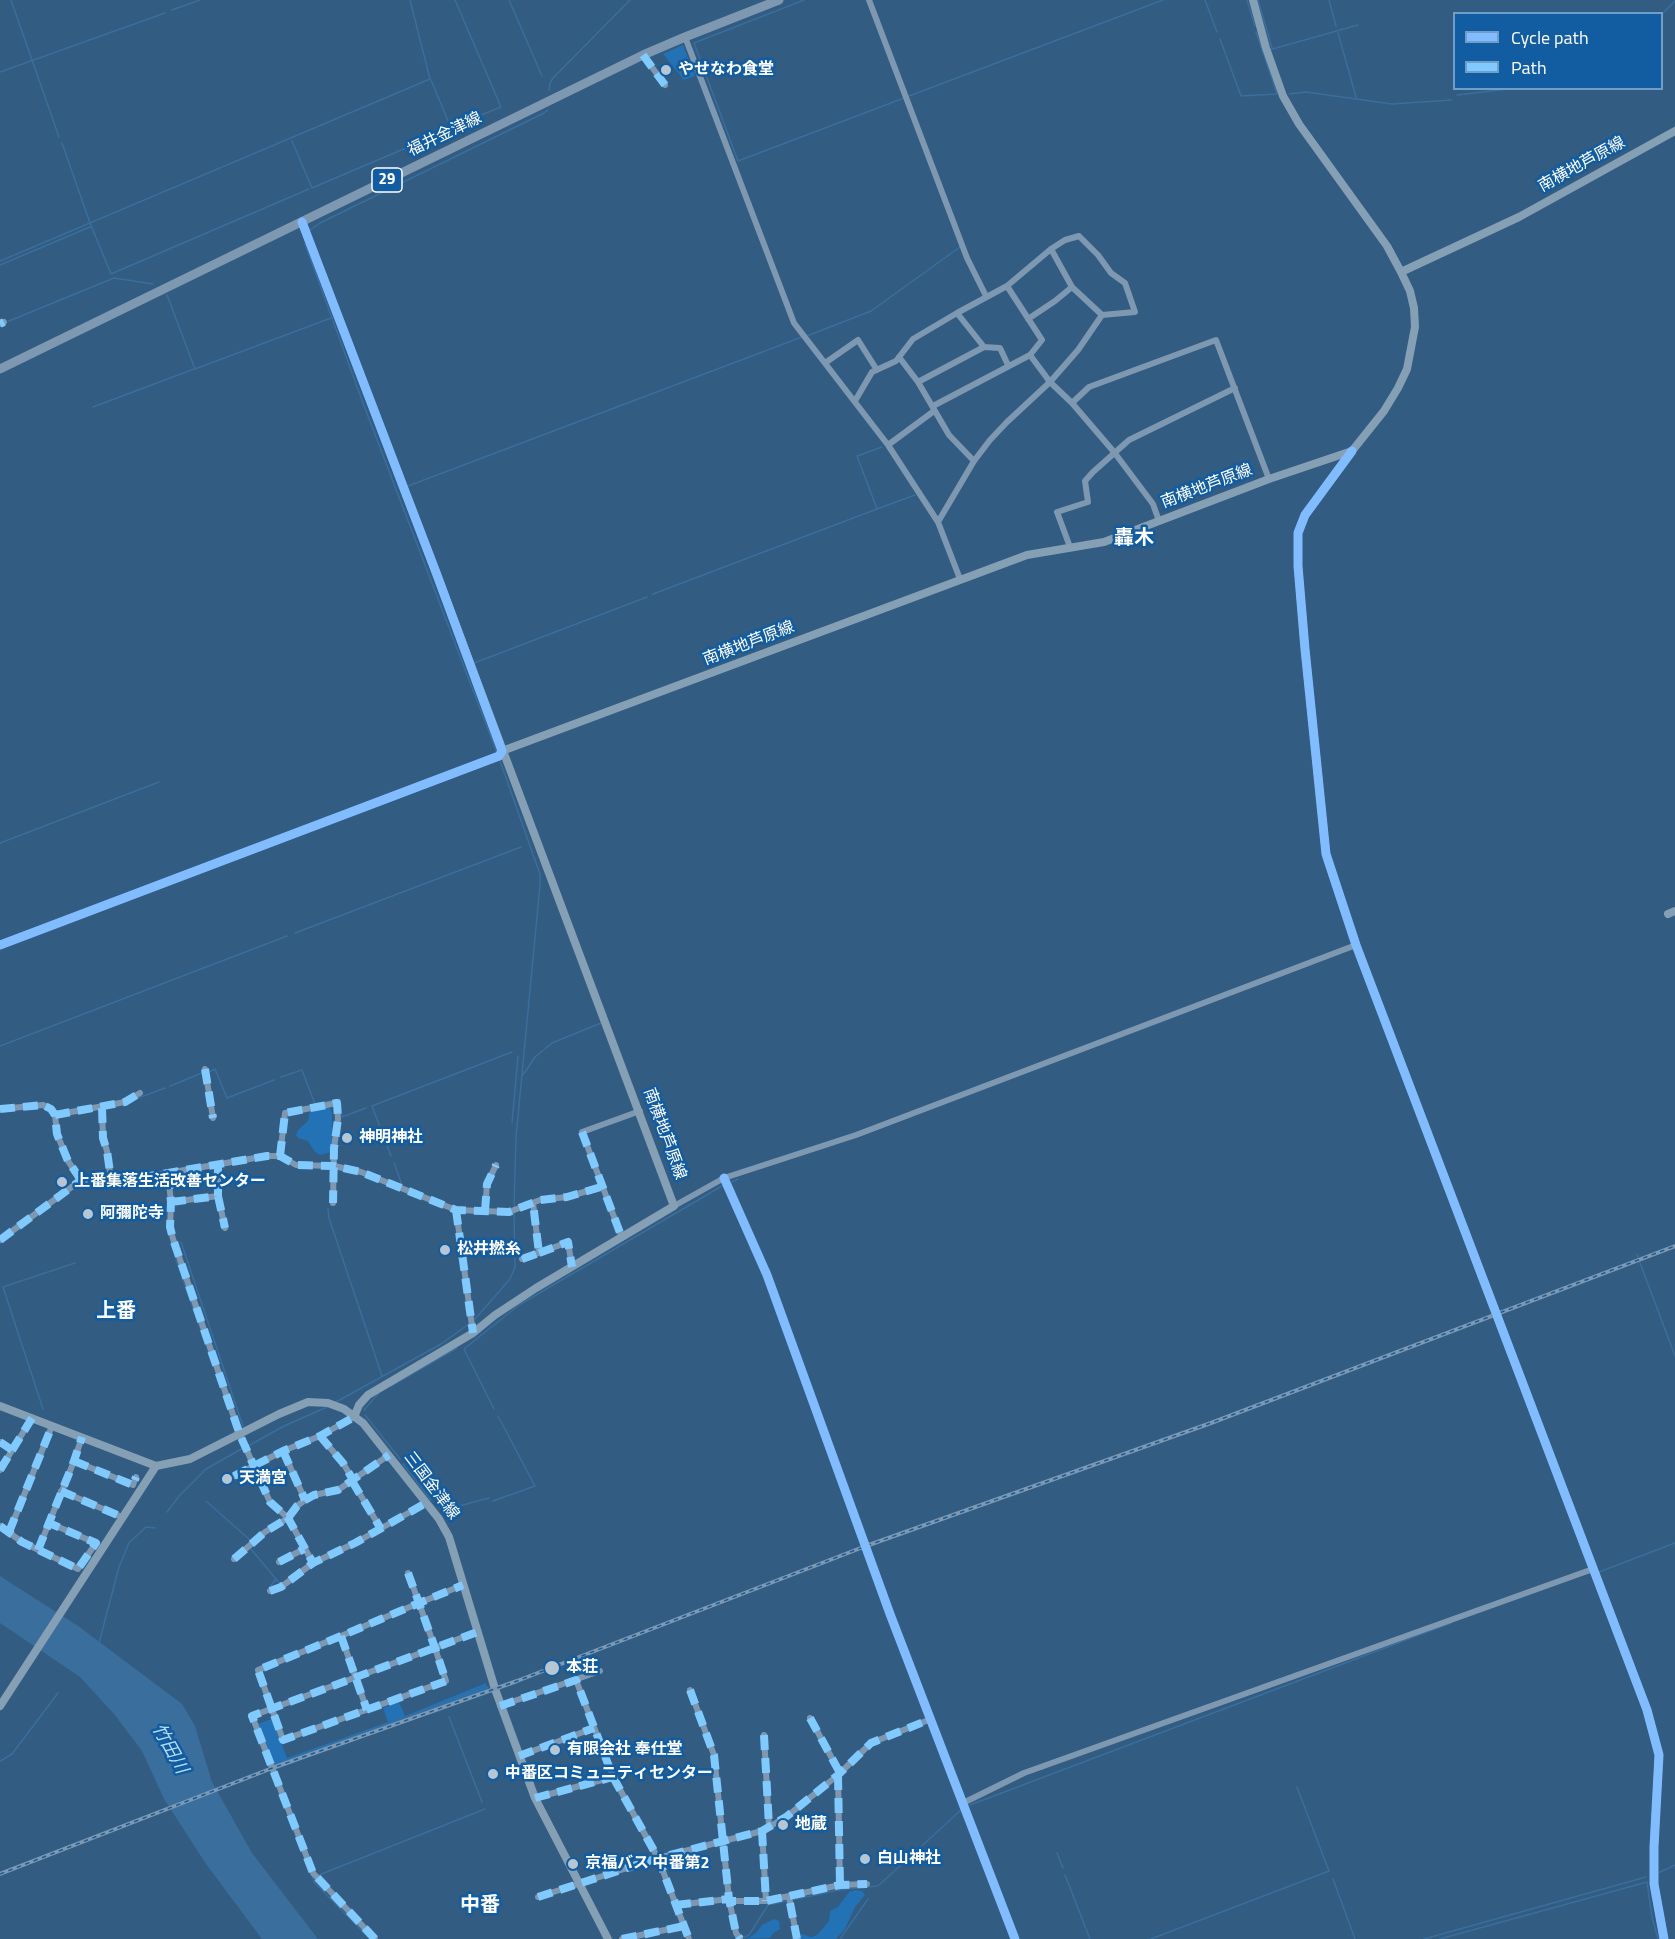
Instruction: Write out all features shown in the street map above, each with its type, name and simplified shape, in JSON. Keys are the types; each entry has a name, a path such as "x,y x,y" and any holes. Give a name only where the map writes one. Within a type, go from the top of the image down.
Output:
{"main road":[{"name":"福井金津線","path":"0,369 643,55 779,0"},
{"path":"1253,0 1266,48 1283,96 1299,124 1387,246 1410,291 1414,308 1415,327 1407,369 1398,388 1384,411 1305,515 1298,533 1298,566 1326,854 1356,945 1647,1710 1659,1755 1654,1875 1664,1939"},
{"name":"南横地芦原線","path":"1401,272 1519,217 1675,131"},
{"path":"0,945 498,755 438,575 302,222"},
{"name":"南横地芦原線","path":"354,1417 359,1405 368,1395 473,1333 495,1315 674,1206 640,1111 498,755 1027,555 1104,542 1269,479 1352,451"},
{"name":"三国金津線","path":"156,1466 190,1459 279,1414 309,1402 328,1403 344,1409 363,1423 426,1503 449,1537 500,1706 535,1798 608,1939"},
{"path":"0,1406 156,1466 0,1706"}],"street":[{"path":"870,0 947,207 967,258 986,296"},
{"path":"685,37 794,323 888,445 938,522 960,579"},
{"path":"643,55 665,86"},
{"path":"855,401 872,372 896,361 913,339 1006,286 1051,249 1065,240 1079,236 1098,255 1112,273 1125,283 1135,312 1102,315 1072,287 1051,249"},
{"path":"888,445 933,408 1030,355 1042,340 1006,286"},
{"path":"1028,319 1072,287"},
{"path":"957,313 984,347"},
{"path":"938,522 974,461 1007,422 1050,382 1078,350 1102,315"},
{"path":"825,363 858,340 877,370"},
{"path":"1072,403 1089,387 1216,340 1269,479"},
{"path":"918,382 984,347 1000,348 1008,365"},
{"path":"1030,355 1050,382 1072,403 1114,452 1153,504 1159,521"},
{"path":"899,357 918,382 949,435 974,461"},
{"path":"1070,547 1057,512 1088,502 1085,481 1114,452 1130,440 1235,388"},
{"path":"674,1206 724,1178 856,1135 1356,945"},
{"path":"205,1069 213,1118"},
{"path":"55,1115 125,1102 141,1093"},
{"path":"280,1156 285,1113 337,1103 333,1203"},
{"path":"0,1109 43,1105 51,1108 55,1115 57,1134 68,1161 81,1180"},
{"path":"102,1107 103,1138 111,1179"},
{"path":"622,1238 582,1132 640,1111"},
{"path":"0,1240 81,1180 132,1179 267,1156 280,1156 296,1165 334,1166 361,1172 456,1210 509,1212 551,1198 567,1197 602,1187"},
{"path":"218,1164 218,1196 225,1228"},
{"path":"485,1211 487,1184 496,1165"},
{"path":"168,1174 171,1202 170,1227 173,1239 240,1435 270,1502 288,1518 313,1563"},
{"path":"724,1178 766,1275 890,1614 1015,1939"},
{"path":"171,1202 218,1196"},
{"path":"533,1203 539,1253"},
{"path":"456,1210 473,1333"},
{"path":"522,1259 568,1242 572,1267"},
{"path":"234,1476 283,1451 320,1436 354,1417"},
{"path":"0,1470 32,1418"},
{"path":"9,1532 52,1426"},
{"path":"320,1436 343,1463 381,1529"},
{"path":"38,1550 82,1437"},
{"path":"0,1442 12,1450"},
{"path":"283,1451 305,1500"},
{"path":"234,1559 265,1532 288,1518 305,1500 314,1495 338,1490 389,1455"},
{"path":"74,1461 133,1485 136,1477"},
{"path":"62,1491 122,1517"},
{"path":"270,1591 281,1587 313,1563 381,1529 426,1503"},
{"path":"0,1526 22,1542 78,1569 96,1543 49,1523"},
{"path":"279,1562 304,1549"},
{"path":"963,1803 1024,1773 1593,1569"},
{"path":"408,1573 419,1603 435,1648 446,1681 283,1740 258,1670 341,1636 419,1603 463,1585"},
{"path":"375,1939 313,1873 252,1716 477,1632"},
{"path":"341,1636 367,1710"},
{"path":"500,1706 600,1671"},
{"path":"576,1680 613,1777 658,1858 689,1939"},
{"path":"690,1690 714,1755 729,1899 736,1933 740,1939"},
{"path":"810,1718 839,1774 840,1885"},
{"path":"538,1897 658,1858 762,1831 786,1817 839,1774 871,1743 931,1719"},
{"path":"519,1756 594,1728"},
{"path":"764,1735 768,1826"},
{"path":"535,1798 613,1777"},
{"path":"762,1831 766,1901"},
{"path":"676,1905 729,1899 732,1901 766,1901 790,1899 840,1885 867,1884"},
{"path":"790,1899 797,1939"},
{"path":"622,1939 684,1926"}],"shaded area":[{"path":"683,45 695,76 684,80 663,54"},
{"path":"327,1107 332,1113 332,1148 331,1152 320,1155 315,1152 308,1141 296,1135 308,1121 310,1111"},
{"path":"486,1683 488,1689 275,1770 257,1724 272,1719 287,1758 388,1722 383,1708 399,1702 405,1716"},
{"path":"862,1891 865,1895 855,1907 845,1929 836,1939 800,1939 799,1933 811,1937 817,1935 829,1921 830,1911 838,1907 849,1892"},
{"path":"774,1919 779,1921 780,1929 770,1938 747,1939 762,1925"}],"water":[{"name":"竹田川","path":"0,1576 78,1626 182,1704 195,1726 212,1782 252,1853 318,1939 262,1939 206,1864 164,1799 142,1751 114,1714 80,1677 0,1623"}],"waterway":[{"path":"11,0 59,137"},
{"path":"172,10 200,0"},
{"path":"0,261 430,79 410,0"},
{"path":"454,126 501,107 455,0"},
{"path":"509,0 542,76"},
{"path":"549,90 553,78 630,0"},
{"path":"804,0 694,43 738,161 904,98"},
{"path":"909,96 1163,0"},
{"path":"1205,0 1217,32"},
{"path":"1247,0 1255,26"},
{"path":"1258,0 1272,48"},
{"path":"1329,0 1336,26"},
{"path":"1663,13 1675,1"},
{"path":"0,72 165,13"},
{"path":"1269,50 1358,25"},
{"path":"1220,39 1241,96 1277,94 1256,32"},
{"path":"1338,33 1356,97"},
{"path":"431,80 451,128"},
{"path":"1457,95 1499,90"},
{"path":"1289,94 1306,92 1392,104 1452,100"},
{"path":"310,230 548,110"},
{"path":"292,141 312,188 448,130"},
{"path":"62,143 90,223 111,274 309,189"},
{"path":"0,265 90,227"},
{"path":"305,244 363,403 497,753"},
{"path":"807,336 871,311 960,247"},
{"path":"9,321 114,278 153,284"},
{"path":"167,295 195,369 331,318"},
{"path":"408,486 802,337"},
{"path":"93,407 194,369"},
{"path":"882,447 857,456 877,509 915,495"},
{"path":"653,594 877,509"},
{"path":"474,663 647,597"},
{"path":"500,761 540,874 516,1137 514,1207"},
{"path":"0,843 159,782"},
{"path":"295,933 521,847"},
{"path":"0,1046 287,936"},
{"path":"523,1075 535,1057 552,1043 601,1023"},
{"path":"391,1156 372,1106 512,1052"},
{"path":"512,1123 518,1056"},
{"path":"209,1072 215,1069 227,1098 274,1080"},
{"path":"281,1077 302,1070 315,1104 340,1099 342,1117 366,1108"},
{"path":"170,1086 202,1073"},
{"path":"133,1100 165,1088"},
{"path":"394,1163 402,1185"},
{"path":"732,1182 738,1179"},
{"path":"494,1409 464,1349 519,1305 722,1186"},
{"path":"328,1209 329,1218 382,1376"},
{"path":"475,1319 510,1279 515,1267 514,1212"},
{"path":"181,1242 243,1426"},
{"path":"176,1260 211,1359"},
{"path":"43,1409 3,1287 75,1263"},
{"path":"1640,1263 1675,1356"},
{"path":"336,1402 441,1344 469,1324"},
{"path":"391,1386 457,1348"},
{"path":"364,1410 379,1393"},
{"path":"248,1446 284,1426 327,1407"},
{"path":"365,1415 400,1459"},
{"path":"493,1501 535,1486 498,1416"},
{"path":"167,1512 206,1469 243,1448"},
{"path":"403,1464 431,1500"},
{"path":"436,1501 459,1506 489,1498"},
{"path":"206,1501 250,1540"},
{"path":"99,1643 119,1567 129,1543 146,1527 155,1528"},
{"path":"1599,1572 1675,1543"},
{"path":"251,1549 280,1584"},
{"path":"268,1589 275,1580"},
{"path":"970,1805 1451,1623"},
{"path":"275,1765 488,1687"},
{"path":"0,1761 12,1754 58,1693"},
{"path":"449,1717 482,1802"},
{"path":"1151,1939 1329,1871 1297,1787"},
{"path":"319,1875 485,1809"},
{"path":"792,1900 839,1890 878,1886 961,1810"},
{"path":"1057,1853 1063,1868"},
{"path":"1658,1873 1675,1865"},
{"path":"312,1875 314,1882 370,1939"},
{"path":"1065,1875 1090,1939"},
{"path":"1424,1939 1646,1877"},
{"path":"1333,1879 1355,1939"},
{"path":"1440,1939 1647,1882 1658,1939"},
{"path":"840,1939 868,1899"},
{"path":"742,1939 749,1935 768,1905 787,1901"}],"railway":[{"path":"0,1874 275,1767 517,1681 866,1546 1211,1423 1675,1246"}],"marked path":[{"path":"643,55 665,85"},
{"path":"0,324 4,322"},
{"path":"205,1069 213,1118"},
{"path":"55,1115 125,1102 140,1093"},
{"path":"280,1156 285,1113 337,1103 333,1203"},
{"path":"0,1109 43,1105 51,1109 55,1115 57,1134 68,1161 81,1180"},
{"path":"102,1108 103,1138 111,1179"},
{"path":"582,1132 622,1238"},
{"path":"0,1240 81,1180 132,1179 267,1156 280,1156 296,1165 334,1166 361,1172 456,1210 509,1212 540,1200 567,1197 601,1187"},
{"path":"171,1202 218,1196 218,1164"},
{"path":"485,1211 487,1184 496,1165"},
{"path":"168,1174 171,1202 170,1227 173,1239 240,1435 270,1502 288,1518 313,1563"},
{"path":"218,1196 225,1228"},
{"path":"522,1259 539,1253 533,1203"},
{"path":"456,1210 473,1333"},
{"path":"539,1253 568,1242 572,1267"},
{"path":"234,1476 283,1451 320,1436 354,1417"},
{"path":"0,1470 32,1418"},
{"path":"9,1532 52,1426"},
{"path":"320,1436 343,1463 353,1480"},
{"path":"38,1550 82,1437"},
{"path":"0,1442 12,1450"},
{"path":"283,1451 305,1500"},
{"path":"234,1559 265,1532 288,1518 305,1500 314,1495 338,1490 389,1455"},
{"path":"74,1461 133,1485 136,1477"},
{"path":"352,1481 381,1529"},
{"path":"61,1491 122,1517"},
{"path":"270,1591 281,1587 313,1563 355,1543 426,1503"},
{"path":"0,1526 22,1542 78,1569 96,1543 49,1523"},
{"path":"279,1562 304,1549"},
{"path":"408,1573 419,1603 435,1648 446,1681 283,1740 258,1670 341,1636 419,1603 463,1585"},
{"path":"375,1939 313,1873 252,1716 477,1632"},
{"path":"341,1636 367,1710"},
{"path":"500,1706 576,1680 613,1777 658,1858 689,1939"},
{"path":"690,1690 714,1755 729,1899 736,1933 740,1939"},
{"path":"810,1718 840,1773"},
{"path":"538,1897 658,1858 762,1831 786,1817 838,1775 871,1743 931,1719"},
{"path":"519,1756 594,1728"},
{"path":"764,1735 769,1826"},
{"path":"838,1775 840,1885"},
{"path":"535,1798 613,1777"},
{"path":"762,1831 766,1901"},
{"path":"676,1905 729,1899 732,1901 766,1901 840,1885 867,1884"},
{"path":"790,1903 797,1939"},
{"path":"622,1939 684,1926"}],"cycle path":[{"path":"0,945 499,756 502,751 302,222"},
{"path":"1352,451 1305,515 1298,533 1298,566 1305,649 1326,854 1356,945 1647,1710 1659,1755 1654,1884 1664,1939"},
{"path":"724,1178 767,1275 890,1614 1015,1939"}],"place":[{"name":"やせなわ食堂","path":"666,70"},
{"name":"神明神社","path":"347,1138"},
{"name":"上番集落生活改善センター","path":"62,1182"},
{"name":"阿彌陀寺","path":"88,1214"},
{"name":"松井撚糸","path":"445,1250"},
{"name":"天満宮","path":"227,1479"},
{"name":"本荘","path":"552,1668"},
{"name":"有限会社 奉仕堂","path":"555,1750"},
{"name":"中番区コミュニティセンター","path":"493,1774"},
{"name":"地蔵","path":"783,1825"},
{"name":"白山神社","path":"865,1859"},
{"name":"京福バス 中番第2","path":"573,1864"}],"district":[{"name":"轟木","path":"1134,539"},
{"name":"上番","path":"116,1312"},
{"name":"中番","path":"480,1906"}]}
